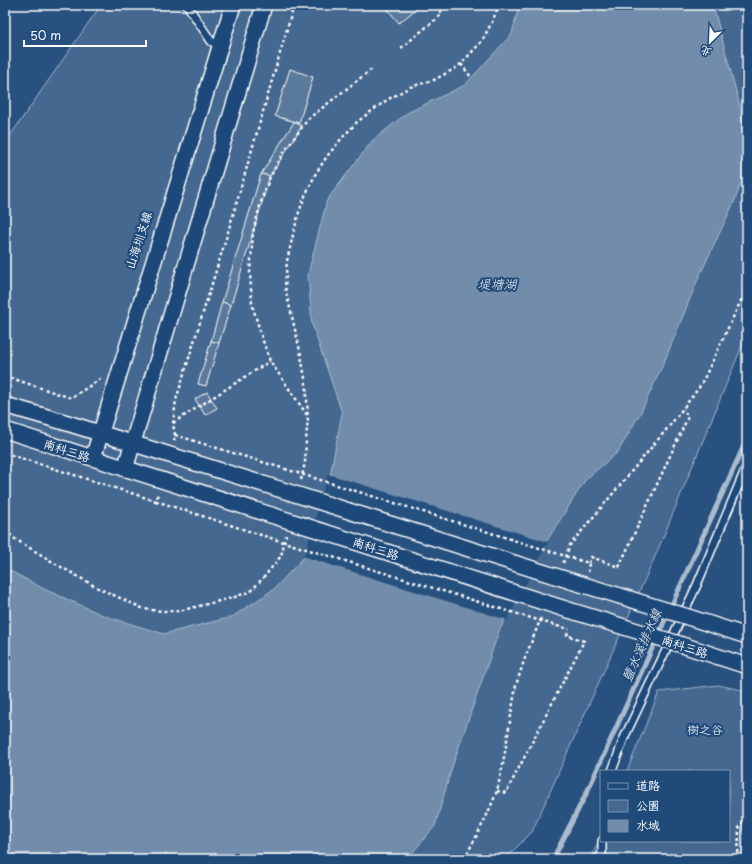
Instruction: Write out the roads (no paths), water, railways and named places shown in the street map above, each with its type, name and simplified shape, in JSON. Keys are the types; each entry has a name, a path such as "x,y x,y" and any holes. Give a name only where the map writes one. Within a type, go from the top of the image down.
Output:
{"street":[{"path":"94,458 233,5"},
{"path":"125,469 264,5"},
{"name":"南科三路","path":"5,406 64,422 747,636"},
{"name":"南科三路","path":"5,430 747,666"}],"lane":[{"path":"187,5 211,41 220,48"},
{"path":"612,770 624,738 697,585 747,465"},
{"path":"597,859 602,854 602,842"}],"water":[{"name":"堤塘湖","path":"519,5 713,5 740,106 747,149 747,167 735,200 698,279 665,360 641,412 618,452 586,479 546,542 499,631 452,767 435,826 407,859 5,859 5,568 44,589 105,616 164,634 232,617 274,589 307,554 330,476 342,413 312,324 308,274 327,200 372,141 407,113 465,85 512,34"}],"waterway":[{"name":"鹽水溪排水線","path":"553,859 587,792 747,439"}],"park label":[{"name":"樹之谷","path":"705,729"}]}
